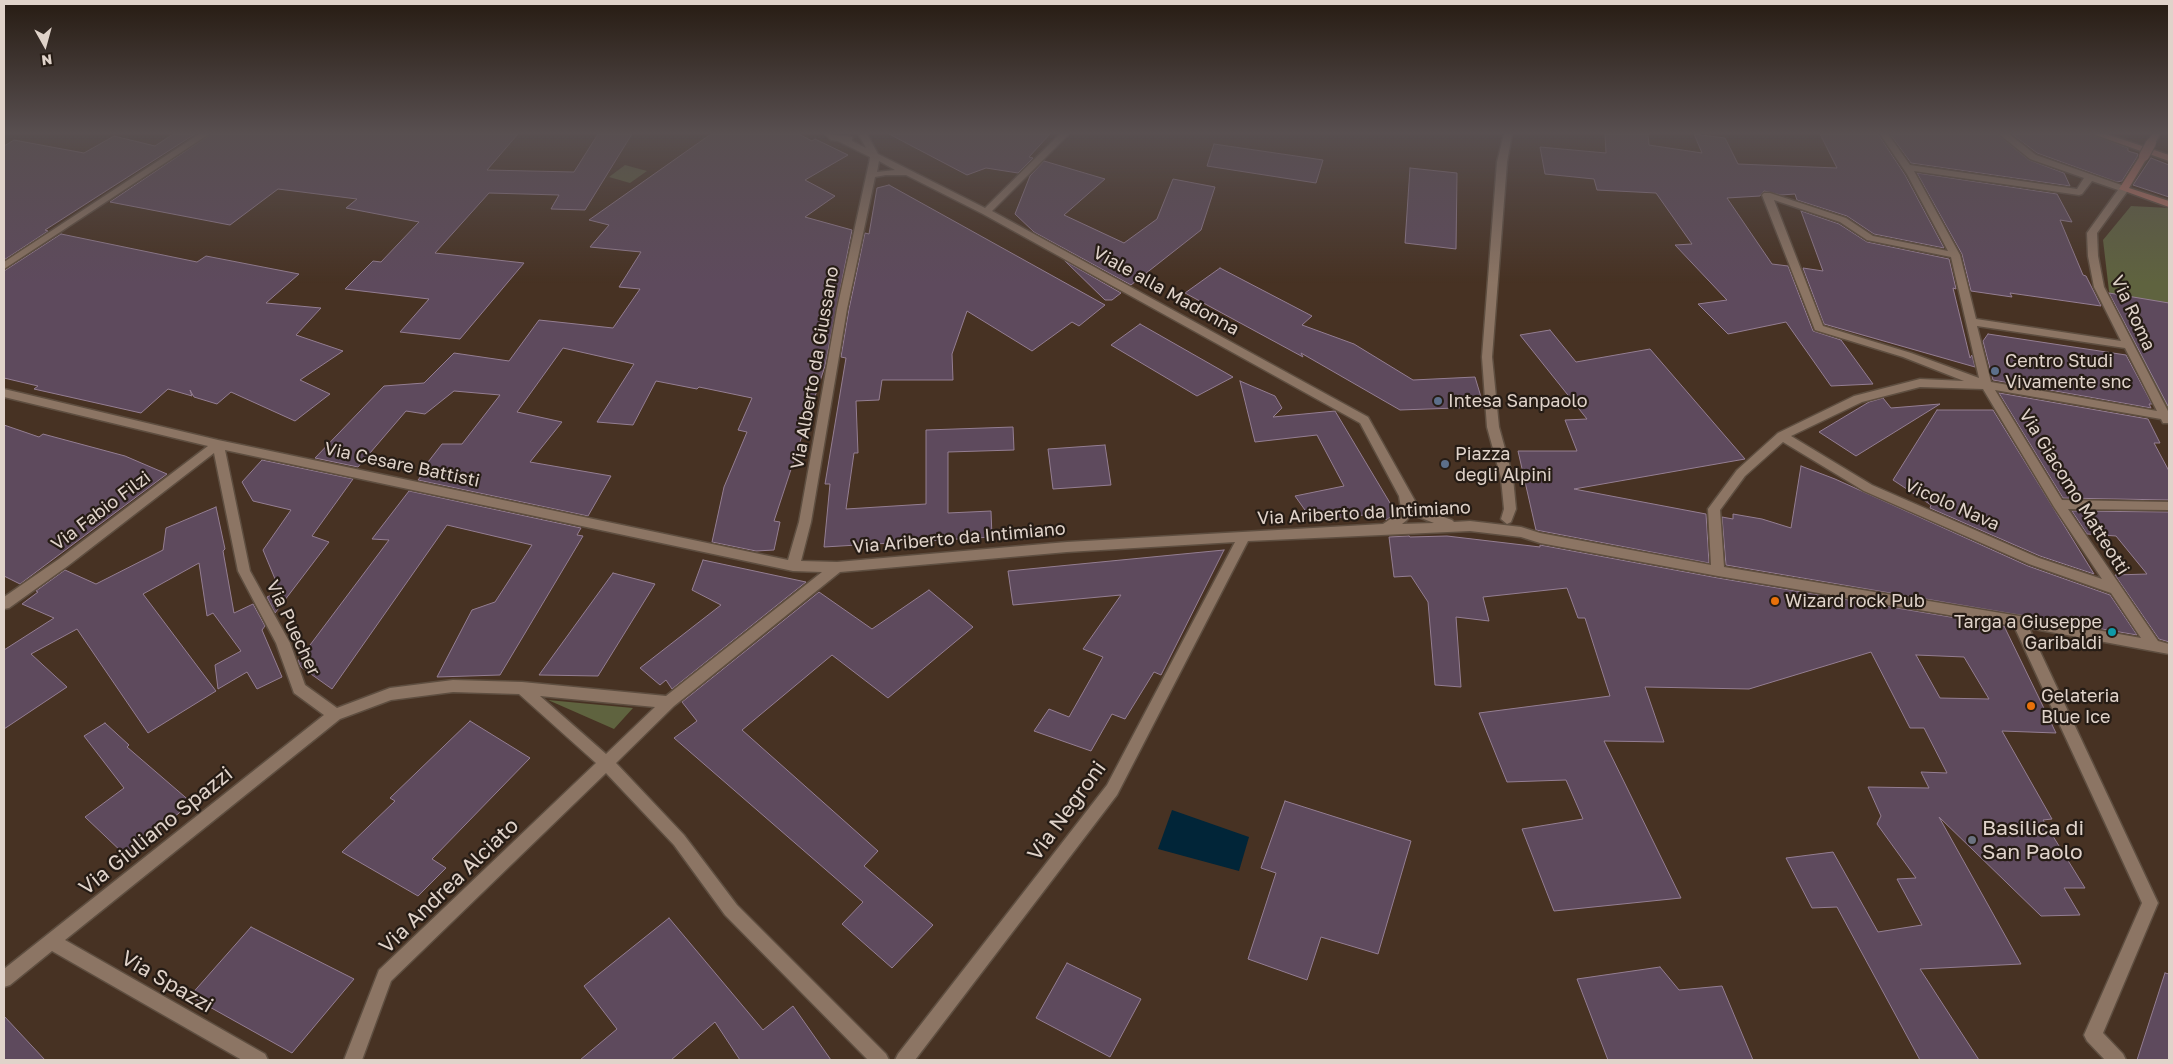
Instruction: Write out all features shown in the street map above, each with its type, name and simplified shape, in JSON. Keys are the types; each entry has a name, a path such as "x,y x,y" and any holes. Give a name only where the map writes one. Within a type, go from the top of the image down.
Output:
{"main road":[{"path":"2127,184 2124,189 2169,204"}],"street":[{"path":"4,266 129,184"},
{"name":"Via Alberto da Giussano","path":"793,566 804,522 842,309 868,184"},
{"name":"Viale alla Madonna","path":"928,184 986,212 1364,420 1405,496 1416,511 1453,525"},
{"path":"986,212 1015,184"},
{"path":"1500,184 1487,357 1493,427 1507,478 1510,509 1507,519"},
{"name":"Via Giacomo Matteotti","path":"1917,184 1955,255 1986,385 2058,504 2153,645"},
{"path":"2022,184 2079,192 2085,184"},
{"path":"2109,184 2124,189"},
{"name":"Via Roma","path":"2124,189 2092,233 2093,256 2099,288 2168,419"},
{"path":"1955,255 1870,238 1842,220 1767,195 1819,328 1907,355 1986,385"},
{"path":"1971,322 2128,345"},
{"path":"1718,571 1714,509 1741,473 1782,436 1858,399 1920,383 1986,385 2168,419"},
{"name":"Via Cesare Battisti","path":"4,393 218,444 793,566"},
{"name":"Vicolo Nava","path":"1782,436 1868,488 2034,561 2115,589"},
{"name":"Via Fabio Filzi","path":"4,604 64,562 218,444"},
{"name":"Via Puecher","path":"218,444 244,571 283,643 300,689 335,715"},
{"path":"1378,529 1404,518 1407,508 1405,496"},
{"path":"2058,504 2169,506"},
{"name":"Via Ariberto da Intimiano","path":"793,566 837,567 1067,547 1453,525 1521,532 1540,538 1718,571 2019,621 2169,649"},
{"name":"Via Negroni","path":"904,1060 1112,790 1244,538"},
{"name":"Via Andrea Alciato","path":"354,1060 386,976 669,702 837,567"},
{"path":"2019,621 2150,903 2093,1035 2117,1060"},
{"path":"335,715 390,694 454,686 522,688 669,702"},
{"path":"522,688 608,761 679,840 730,910 880,1060"},
{"name":"Via Giuliano Spazzi","path":"4,979 335,715"},
{"name":"Via Spazzi","path":"52,942 259,1060"}],"green space":[{"path":"2131,206 2169,208 2169,412 2163,411 2109,291 2103,240"},
{"path":"548,700 633,708 614,729"}],"water":[{"path":"1172,810 1249,837 1239,871 1158,849"}],"building":[{"path":"4,184 117,184 45,230 48,231 4,260"},
{"path":"137,184 601,184 585,210 551,209 559,195 489,193 435,253 524,263 460,339 400,332 429,299 345,289 373,261 381,262 419,222 346,208 357,199 278,189 230,225 110,202"},
{"path":"641,184 812,184 835,196 805,217 852,230 825,366 774,521 780,522 774,550 756,551 712,542 724,487 747,432 738,430 752,398 699,387 697,389 656,381 633,425 597,422 634,364 563,348 517,412 562,422 530,462 611,476 588,516 418,480 421,476 418,475 442,444 462,444 500,395 454,391 425,414 406,411 358,467 315,458 384,386 424,383 454,353 509,361 539,320 613,328 640,289 619,287 641,252 590,247 609,225 589,220"},
{"path":"1027,184 1100,184 1064,215 1124,243 1157,219 1171,184 1197,184 1215,187 1201,230 1131,285 1034,232 1015,214"},
{"path":"1409,184 1457,184 1456,249 1405,243"},
{"path":"1595,184 1910,184 1944,248 1874,234 1847,216 1797,200 1795,194 1781,195 1764,191 1760,196 1727,198 1772,264 1788,266 1813,331 1841,340 1873,384 1831,386 1786,322 1728,334 1698,304 1727,300 1675,245 1692,244 1656,193 1597,190"},
{"path":"1923,184 1988,184 2057,194 2072,222 2060,220 2083,275 2086,276 2101,306 2010,293 2012,297 1971,291 1962,254"},
{"path":"2054,184 2069,184 2070,186"},
{"path":"2169,184 2169,197 2133,185"},
{"path":"889,185 1105,305 1079,326 1072,322 1032,351 967,311 952,354 953,380 882,380 879,400 856,401 858,453 854,453 846,509 926,504 926,430 1013,427 1014,450 948,452 948,513 991,511 992,537 824,547 830,484 825,484 846,358 841,357 849,309 865,233 869,234 877,188"},
{"path":"1801,211 1839,224 1867,242 1949,259 1956,289 1953,288 1970,358 1972,355 1975,367 1824,324 1803,268 1823,271"},
{"path":"61,234 197,262 206,256 299,274 266,303 321,308 296,335 343,351 300,380 330,394 295,421 231,392 217,404 194,397 190,390 192,396 168,389 141,413 34,389 38,386 4,378 4,271"},
{"path":"1065,261 1121,293 1112,300 1105,300"},
{"path":"1220,268 1312,316 1302,325 1354,344 1413,380 1475,377 1484,407 1400,410 1301,353 1303,357 1185,293"},
{"path":"2109,293 2169,303 2169,407 2168,406"},
{"path":"1140,324 1233,377 1197,396 1111,345"},
{"path":"1550,330 1576,362 1650,349 1745,459 1574,489 1706,514 1709,563 1536,530 1518,451 1577,451 1565,420 1587,419 1520,335"},
{"path":"1988,334 2126,355 2152,404 2149,404 2151,408 1993,380 1983,341"},
{"path":"1240,381 1275,396 1282,408 1273,417 1335,411 1396,513 1386,520 1385,513 1312,520 1295,496 1344,486 1317,435 1255,442"},
{"path":"1999,393 2148,419 2160,443 2154,443 2169,471 2169,500 2063,498"},
{"path":"1883,398 1891,408 1940,404 1856,456 1819,432 1869,402"},
{"path":"1937,410 1993,410 2094,574 2040,556 1930,508 1931,505 1893,480"},
{"path":"4,425 39,437 43,434 125,456 167,474 20,584 4,576"},
{"path":"1105,445 1111,485 1053,489 1048,449"},
{"path":"262,460 353,479 312,536 329,542 275,613 267,597 280,591 263,550 291,510 253,501 242,482"},
{"path":"1801,466 1835,479 2028,566 2110,595 2137,635 1726,565 1722,517 1733,519 1733,514 1762,519 1791,528"},
{"path":"409,491 581,528 577,535 583,536 500,675 437,677 472,610 495,602 532,545 447,525 332,689 301,667 298,661 389,540 372,539"},
{"path":"216,507 225,549 223,551 234,613 253,604 265,626 262,630 282,677 257,689 247,672 218,689 215,665 241,651 213,613 207,616 199,563 143,594 216,691 148,733 77,629 31,654 67,687 4,729 4,650 54,618 22,604 38,592 36,591 65,570 96,584 163,550 166,528"},
{"path":"2072,511 2169,512 2169,642 2159,639 2115,575 2147,574 2116,536 2087,534"},
{"path":"1447,536 1540,547 1540,545 1718,578 2004,626 2056,733 2002,731 2052,819 2043,820 2085,888 2064,888 2080,915 2041,916 1939,817 2021,964 1920,969 1979,1060 1920,1060 1837,907 1812,908 1786,858 1833,852 1878,932 1922,925 1897,879 1916,878 1877,824 1881,816 1868,787 1929,788 1921,772 1947,773 1924,728 1910,728 1871,652 1749,689 1645,687 1664,742 1604,741 1681,898 1554,911 1522,829 1583,819 1566,780 1507,782 1479,713 1610,696 1585,618 1578,618 1567,588 1483,597 1489,621 1456,617 1461,687 1435,685 1428,602 1411,576 1394,577 1389,537","holes":["1916,655 1964,657 1989,699 1940,698"]},
{"path":"1224,550 1161,675 1154,672 1125,719 1112,714 1091,751 1034,731 1049,709 1069,717 1103,657 1083,649 1121,595 1013,605 1008,571"},
{"path":"703,560 806,582 672,689 666,680 660,685 640,668 721,605 692,590"},
{"path":"613,573 655,584 598,676 539,675"},
{"path":"929,590 973,627 888,698 832,655 742,730 878,851 864,866 933,925 892,968 842,924 863,902 674,738 697,721 682,702 819,592 872,629"},
{"path":"470,721 530,758 432,859 446,868 418,896 342,852 395,801 390,798"},
{"path":"105,723 129,745 127,747 192,803 125,855 85,817 124,788 84,736"},
{"path":"1285,801 1411,841 1378,954 1321,937 1307,980 1248,959 1276,873 1261,868"},
{"path":"669,918 763,1030 793,1006 831,1060 740,1060 715,1022 671,1060 580,1060 617,1029 584,986"},
{"path":"251,927 354,979 292,1053 190,996"},
{"path":"1067,963 1141,999 1110,1057 1036,1018"},
{"path":"1660,967 1679,990 1722,986 1753,1060 1608,1060 1577,979"},
{"path":"2165,973 2169,974 2169,1060 2137,1060"},
{"path":"4,1016 45,1060 4,1060"}],"place":[{"name":"Centro Studi Vivamente snc","path":"1995,371"},
{"name":"Intesa Sanpaolo","path":"1438,401"},
{"name":"Piazza degli Alpini","path":"1445,464"},
{"name":"Wizard rock Pub","path":"1775,601"},
{"name":"Targa a Giuseppe Garibaldi","path":"2112,632"},
{"name":"Gelateria Blue Ice","path":"2031,706"},
{"name":"Basilica di San Paolo","path":"1972,840"}]}
